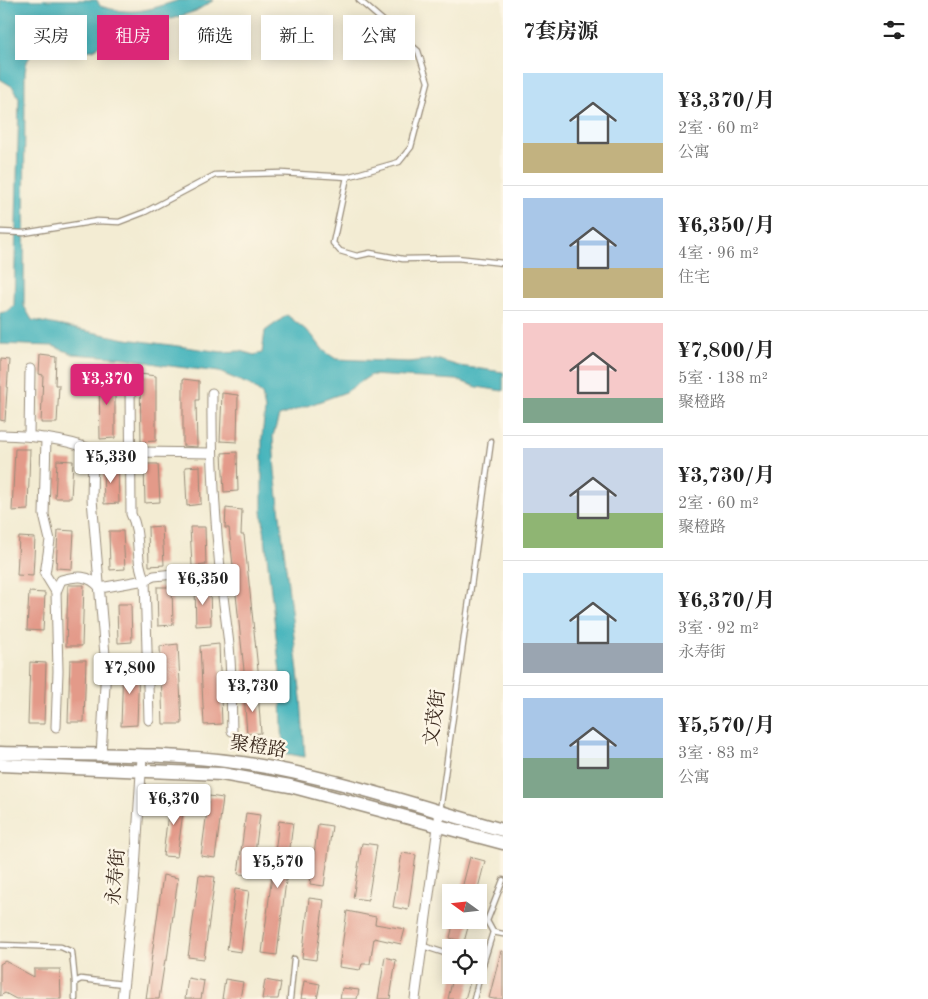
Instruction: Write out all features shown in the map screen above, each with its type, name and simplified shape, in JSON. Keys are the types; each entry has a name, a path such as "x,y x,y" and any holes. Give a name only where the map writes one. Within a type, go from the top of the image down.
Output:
{"street":[{"path":"29,436 30,370"},
{"path":"130,385 131,514 138,526 140,571 145,580 149,720"},
{"path":"212,393 211,454 215,522 222,575 232,731"},
{"path":"0,435 46,438 74,443 93,450 132,456 140,452 211,454"},
{"path":"46,438 44,515 50,540 45,574 56,592"},
{"path":"93,450 92,499 106,667 101,756"},
{"path":"100,588 145,580 154,576 184,573 222,575"},
{"path":"56,727 58,670 56,592 61,580 78,576 93,580 100,588"},
{"name":"聚橙路","path":"0,753 101,756 142,763"},
{"name":"聚橙路","path":"0,765 223,761 278,770 439,819 503,843"},
{"name":"永寿街","path":"122,999 142,763"},
{"name":"聚橙路","path":"439,819 503,830"},
{"name":"文茂街","path":"415,999 439,819"}],"lane":[{"path":"0,232 24,233 97,221 119,222 144,212 215,175 281,173 347,177 399,162 411,147 428,82 418,51 359,0"},
{"path":"347,177 333,243 340,251 357,256 370,253 403,259 457,258 503,263"},
{"name":"文茂街","path":"439,819 491,441"},
{"path":"487,948 493,932 487,921 503,880"},
{"path":"493,932 503,934"},
{"path":"0,945 61,946 72,952 75,999"},
{"path":"422,946 442,952"},
{"path":"290,999 294,959"},
{"path":"75,982 81,979 123,984"},
{"path":"474,999 477,984"}],"water":[{"path":"0,0 97,0 100,6 131,11 158,7 179,0 214,0 196,11 179,15 172,19 169,18 169,15 97,15 97,47 94,50 87,51 87,15 15,15 15,60 28,60 25,72 24,306 32,320 126,339 222,352 240,351 254,355 262,353 265,331 287,315 311,334 324,351 336,359 409,362 436,359 459,366 503,372 503,391 477,387 457,380 371,375 346,392 279,416 273,436 275,471 301,698 305,757 283,753 280,672 262,511 262,437 265,410 262,394 250,385 219,372 162,365 127,358 73,354 53,346 0,344 0,313 9,311 14,305 19,98 13,87 0,79"}],"building":[{"path":"40,355 56,357 55,385 59,385 57,423 41,423 43,375 39,374"},
{"path":"0,359 9,360 5,421 0,420"},
{"path":"99,374 115,376 115,438 100,439"},
{"path":"140,374 156,376 156,441 141,442"},
{"path":"183,379 199,381 199,400 196,400 197,447 183,446"},
{"path":"222,393 238,395 237,442 220,441"},
{"path":"15,449 30,449 28,510 12,511"},
{"path":"237,452 238,491 224,492 222,453"},
{"path":"57,460 73,461 71,498 55,498"},
{"path":"144,464 158,464 160,502 145,503"},
{"path":"103,465 118,465 119,503 104,504"},
{"path":"200,466 201,504 187,506 185,467"},
{"path":"226,508 242,510 241,535 244,535 259,679 245,680 229,528 225,528"},
{"path":"162,526 164,565 149,566 148,527"},
{"path":"190,527 205,527 206,565 192,566"},
{"path":"58,530 74,531 72,569 56,568"},
{"path":"109,531 123,531 125,569 110,570"},
{"path":"19,537 35,538 33,576 17,575"},
{"path":"68,585 84,585 82,646 66,646"},
{"path":"157,587 172,587 173,625 158,626"},
{"path":"195,587 210,587 211,625 196,626"},
{"path":"29,592 45,593 43,631 27,630"},
{"path":"117,604 131,604 132,642 118,643"},
{"path":"178,644 182,724 163,724 160,646"},
{"path":"219,644 222,724 204,725 200,646"},
{"path":"70,660 86,660 84,722 68,722"},
{"path":"30,662 46,663 44,724 28,724"},
{"path":"123,664 139,664 137,725 121,726"},
{"path":"258,692 261,733 247,734 244,693"},
{"path":"170,795 185,797 177,857 163,856"},
{"path":"209,796 223,798 215,858 201,856"},
{"path":"246,813 260,815 252,875 238,874"},
{"path":"279,821 293,823 277,955 262,953"},
{"path":"318,824 332,826 324,886 310,884"},
{"path":"362,843 377,845 368,900 353,898"},
{"path":"402,853 416,855 408,910 393,907"},
{"path":"470,857 485,861 479,884 463,884"},
{"path":"163,875 178,878 167,960 165,960 159,999 146,999"},
{"path":"199,875 215,877 204,959 188,957"},
{"path":"235,889 249,891 241,952 227,950"},
{"path":"309,898 324,900 316,960 302,958"},
{"path":"347,911 376,917 375,924 405,929 401,944 374,938 370,964 362,964 360,970 339,967"},
{"path":"452,929 468,929 465,939 450,938"},
{"path":"501,951 503,951 503,999 489,998"},
{"path":"385,957 396,960 390,999 378,999"},
{"path":"5,961 34,977 34,969 60,969 61,999 16,999 5,993 0,996 0,964"},
{"path":"188,978 204,981 201,999 185,999"},
{"path":"225,979 243,982 240,999 222,999"},
{"path":"265,980 281,983 278,999 262,999"},
{"path":"304,981 320,984 317,999 301,999"},
{"path":"452,984 469,984 465,999 448,999"},
{"path":"342,988 359,990 357,999 340,999"}]}
